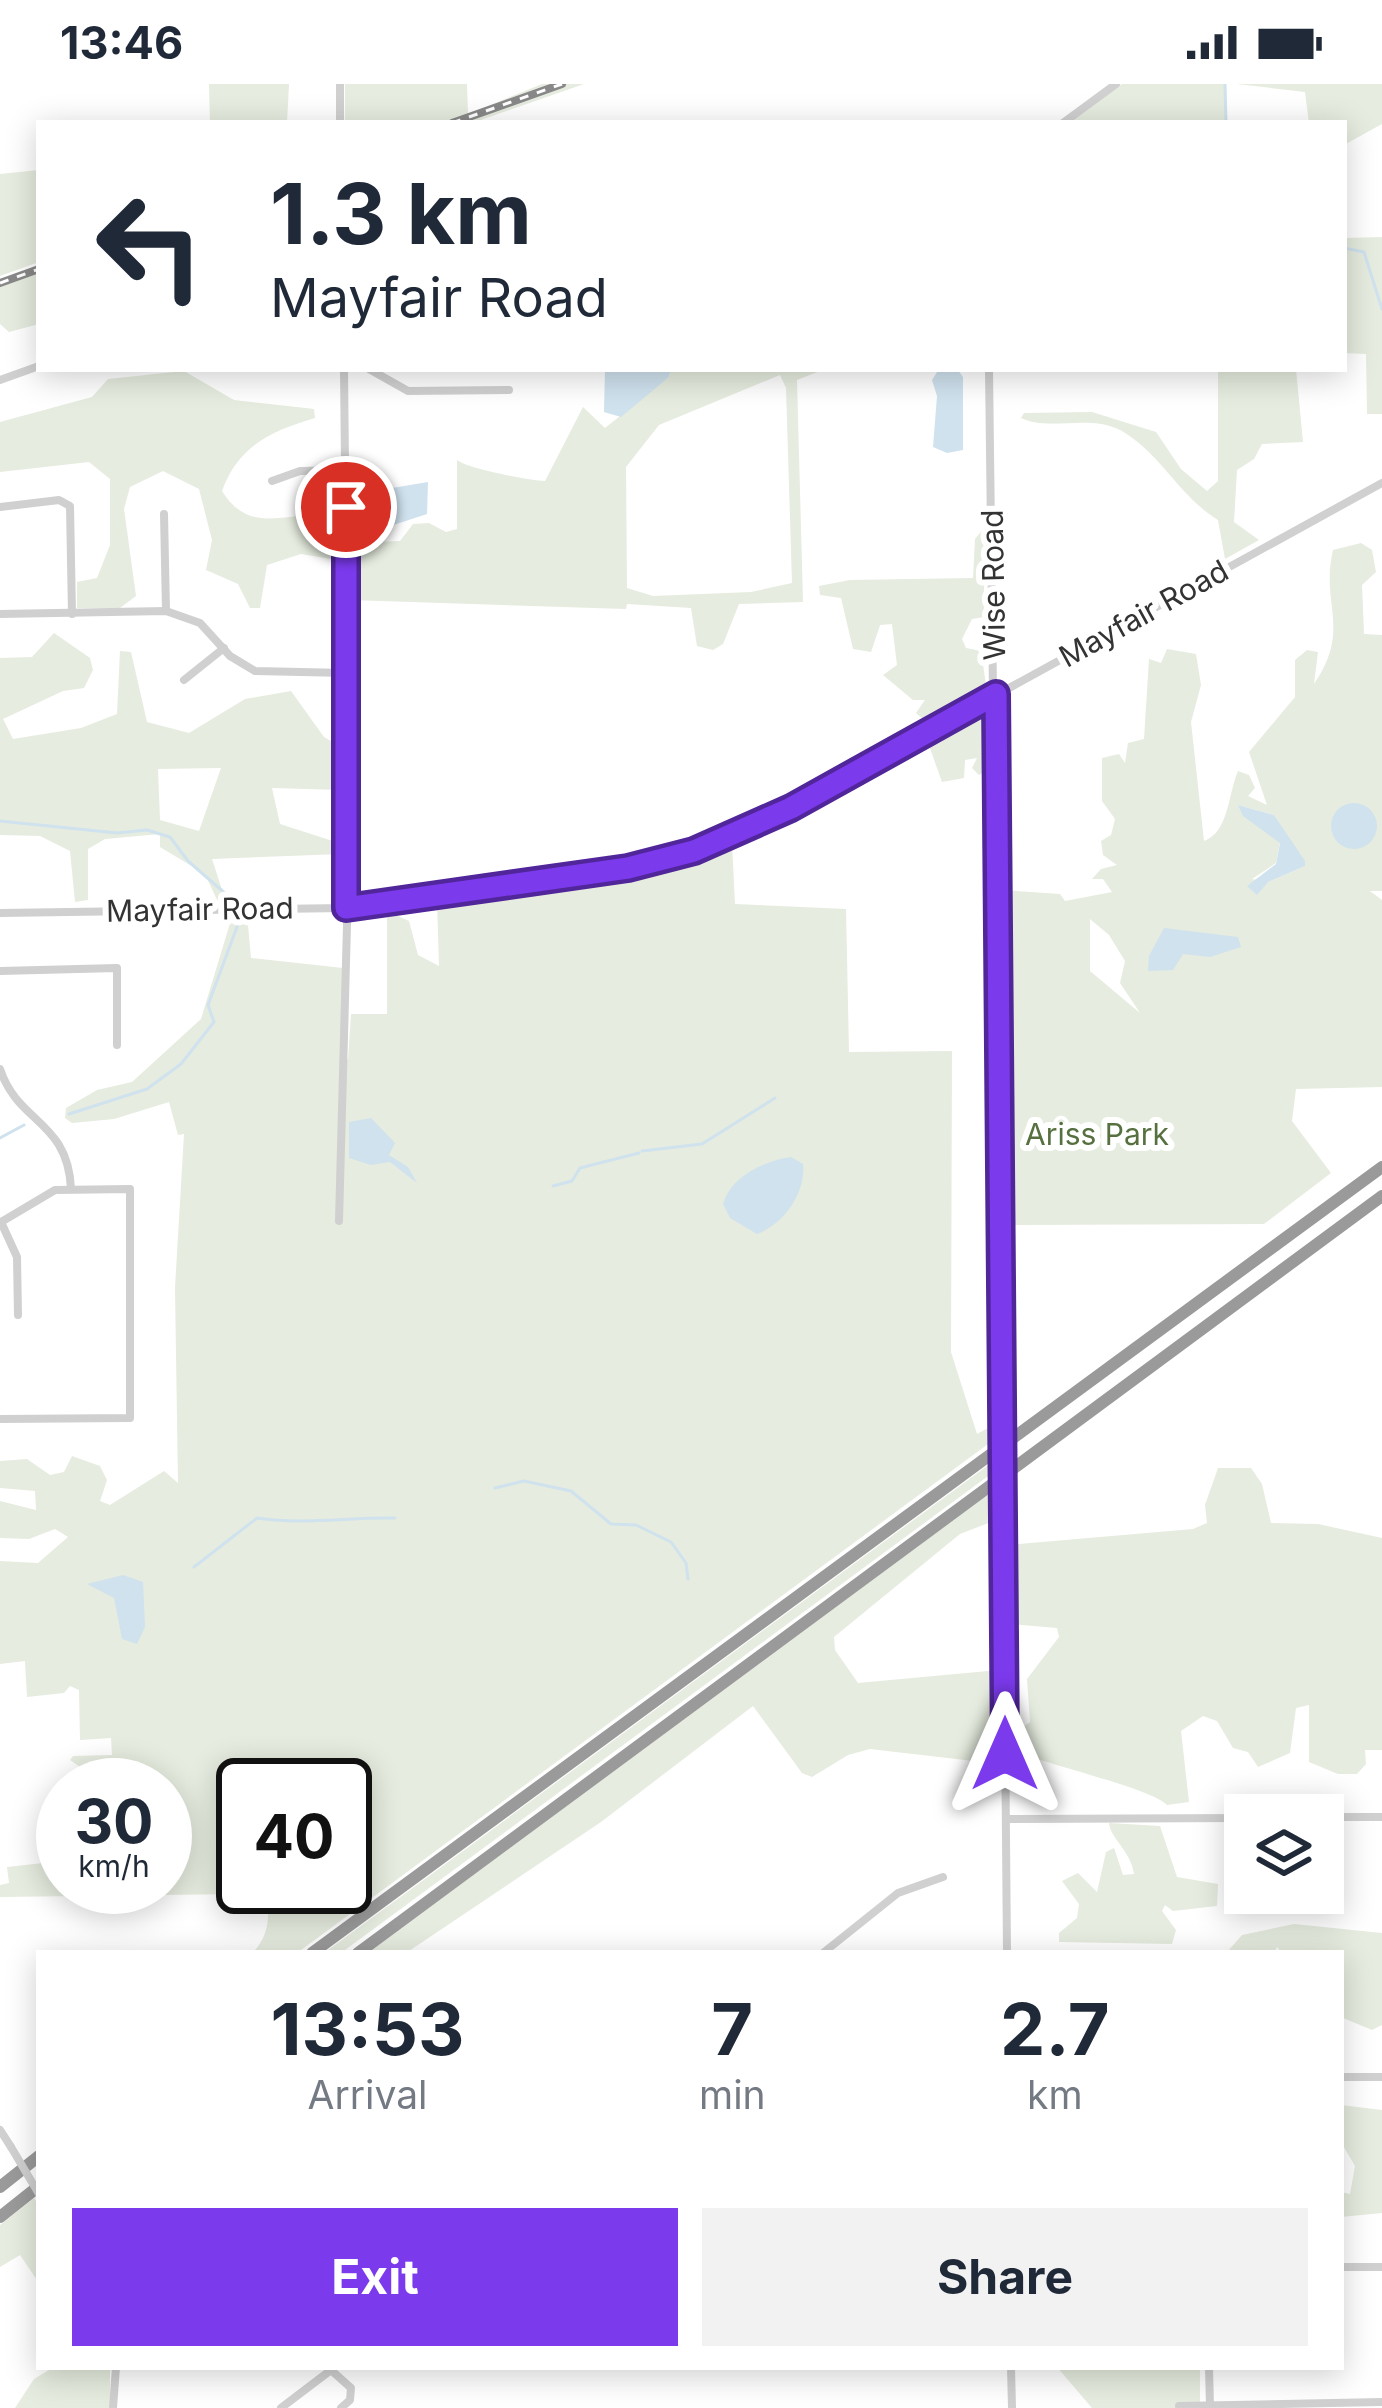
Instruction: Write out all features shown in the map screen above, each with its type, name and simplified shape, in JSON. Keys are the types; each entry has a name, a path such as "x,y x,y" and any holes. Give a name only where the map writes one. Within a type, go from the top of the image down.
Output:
{"highway":[{"path":"316,1950 1382,1167"},
{"path":"362,1950 1382,1196"},
{"path":"0,2187 36,2158"},
{"path":"0,2217 36,2192"}],"street":[{"path":"340,84 340,120"},
{"path":"1067,120 1116,84"},
{"path":"0,380 36,367"},
{"path":"339,1221 346,908 344,372"},
{"path":"374,372 408,391 509,390"},
{"name":"Wise Road","path":"989,372 1007,1950"},
{"path":"272,481 300,472 346,470"},
{"name":"Mayfair Road","path":"0,913 346,908 628,868 694,851 791,808 1382,483"},
{"path":"0,507 59,500 71,511 73,614"},
{"path":"164,514 166,611"},
{"path":"0,614 166,611 200,622 238,663 263,674 347,673"},
{"path":"184,680 224,648"},
{"path":"0,971 117,968 118,1045"},
{"path":"0,1069 11,1094 64,1146 71,1190"},
{"path":"0,1419 130,1418 130,1189 71,1190 37,1197 1,1221 17,1257 18,1315"},
{"path":"1344,1817 1382,1817"},
{"path":"1006,1819 1224,1818"},
{"path":"827,1950 898,1893 943,1877"},
{"path":"1344,2077 1382,2077"},
{"path":"0,2130 36,2185"},
{"path":"1344,2267 1382,2266"},
{"path":"113,2408 116,2370"},
{"path":"281,2408 331,2370 351,2388 350,2400 341,2408"},
{"path":"1011,2370 1012,2408"},
{"path":"1209,2370 1210,2407"},
{"path":"1179,2406 1382,2402"}],"green space":[{"path":"209,84 289,84 287,120 210,120"},
{"path":"345,84 467,84 468,114 542,84 584,84 481,120 345,120"},
{"path":"1122,84 1225,84 1226,120 1073,120"},
{"path":"1237,84 1382,84 1382,124 1347,143 1347,120 1309,120 1305,92"},
{"path":"36,170 36,263 0,276 0,174"},
{"path":"1382,237 1382,414 1367,414 1366,354 1347,353 1347,238"},
{"path":"36,274 36,325 9,332 0,324 0,287"},
{"path":"186,372 234,400 314,409 315,418 258,442 237,462 222,491 233,505 259,518 335,516 337,560 301,554 267,565 260,608 250,608 238,584 206,570 212,540 199,489 163,471 130,487 124,509 136,596 120,608 77,608 77,582 97,578 110,545 110,479 89,462 0,472 0,422 92,397 108,379"},
{"path":"670,372 817,372 797,380 803,602 739,604 723,644 713,650 697,646 691,608 350,600 350,543 400,541 413,524 429,523 446,532 457,529 457,460 545,481 583,407 605,428","holes":["780,375 786,388 792,583 751,592 653,596 627,588 626,467 659,425"]},
{"path":"1218,372 1296,372 1303,442 1262,444 1254,459 1237,470 1234,522 1259,540 1225,559 1218,520 1136,440 1097,423 1021,418 1024,413 1092,412 1156,432 1181,469 1207,491 1218,481"},
{"path":"984,528 984,617 972,619 962,639 966,648 981,651 986,685 923,719 916,713 925,700 913,700 883,675 897,665 892,624 880,625 871,652 853,649 841,598 820,595 819,586 850,580 973,578 975,539"},
{"name":"Ariss Park","path":"1361,543 1372,550 1376,572 1362,585 1364,634 1382,635 1382,891 1370,891 1382,900 1382,1087 1296,1089 1292,1121 1331,1173 1264,1224 1006,1225 1002,890 1060,894 1065,901 1112,892 1103,879 1092,879 1101,869 1117,865 1103,855 1101,841 1111,835 1115,819 1102,801 1102,758 1119,754 1125,763 1128,743 1144,739 1149,659 1161,663 1167,649 1196,654 1201,685 1191,722 1204,841 1223,821 1238,771 1249,775 1255,788 1248,796 1267,805 1249,752 1295,697 1295,660 1307,650 1318,652 1314,684 1325,664 1333,631 1333,550","holes":["1238,805 1274,815 1305,866 1268,882 1252,879 1276,863 1280,842","1090,919 1109,935 1125,961 1120,983 1140,1013 1090,971"]},
{"path":"54,633 90,658 93,670 84,688 63,691 3,719 13,739 81,728 117,714 120,651 131,652 147,722 189,733 245,699 291,691 324,737 343,748 341,790 272,788 280,824 342,844 341,854 212,859 226,902 219,904 205,874 160,847 160,834 105,839 88,849 88,900 75,902 70,851 40,836 0,835 0,658 32,657","holes":["221,768 199,831 160,820 158,769"]},
{"path":"987,712 992,722 990,768 979,775 972,768 977,758 965,760 964,778 942,782 926,737 973,713"},
{"path":"732,843 735,904 846,909 849,1052 952,1051 951,1352 977,1434 999,1422 999,1436 372,1898 372,1758 216,1758 216,1894 192,1895 192,1758 72,1758 112,1755 111,1738 80,1740 79,1690 70,1686 64,1693 27,1697 25,1661 0,1664 0,1561 38,1563 68,1537 55,1529 29,1539 0,1538 0,1501 36,1510 35,1491 0,1488 0,1461 27,1459 50,1475 64,1472 72,1456 100,1466 107,1480 100,1501 110,1505 164,1471 178,1483 175,1288 184,1134 178,1135 169,1102 114,1119 72,1123 65,1118 66,1108 97,1090 132,1082 201,1019 231,920 247,914 251,958 343,968 342,1053 348,1060 351,1014 387,1014 387,911 409,921 418,955 439,966 437,901 662,868"},
{"path":"998,1458 999,1468 345,1950 328,1950"},
{"path":"1218,1468 1251,1468 1262,1484 1271,1523 1318,1524 1382,1538 1382,1750 1365,1750 1366,1764 1357,1774 1338,1774 1309,1762 1309,1705 1296,1708 1290,1753 1258,1767 1248,1752 1233,1748 1217,1721 1203,1716 1181,1731 1189,1802 1167,1805 1141,1791 1012,1750 1017,1732 1030,1722 1027,1679 1059,1637 1057,1628 1010,1624 1008,1545 1193,1529 1207,1523 1205,1505"},
{"path":"997,1488 1000,1638 989,1639 991,1522 960,1534 834,1637 835,1650 858,1683 999,1670 999,1764 870,1749 848,1755 812,1777 802,1773 753,1706 601,1822 410,1950 372,1950"},
{"path":"1109,1823 1160,1826 1177,1877 1218,1884 1217,1906 1173,1911 1165,1905 1162,1911 1176,1930 1172,1944 1059,1942 1059,1933 1077,1918 1079,1904 1062,1881 1078,1873 1097,1892 1106,1852 1114,1848 1123,1875 1134,1874"},
{"path":"36,1864 36,1897 0,1897 0,1885 9,1883 7,1867"},
{"path":"268,1914 350,1914 301,1950 254,1950"},
{"path":"1294,1924 1382,1933 1382,2025 1372,2030 1344,2018 1344,1950 1229,1950 1242,1935"},
{"path":"1344,2105 1382,2110 1382,2213 1344,2217 1344,2193 1350,2194 1355,2166 1344,2147"},
{"path":"34,2198 36,2279 20,2255 0,2267 0,2225"},
{"path":"49,2370 110,2370 110,2408 15,2408 34,2379"},
{"path":"1060,2370 1200,2370 1200,2408 1092,2408"}],"water":[{"path":"605,372 670,372 621,417 604,412"},
{"path":"937,372 959,372 963,377 963,450 947,453 933,447 937,396 932,380"},
{"path":"428,482 427,514 375,531 366,528 365,519 378,512 380,490"},
{"path":"1354,803 1370,810 1377,826 1370,842 1354,849 1338,842 1331,826 1338,810"},
{"path":"1238,805 1274,815 1305,861 1305,866 1268,882 1257,895 1247,886 1276,864 1280,843 1243,816"},
{"path":"1164,928 1238,937 1241,947 1210,957 1183,954 1173,970 1148,971 1149,956"},
{"path":"371,1118 395,1143 389,1155 408,1167 417,1183 390,1162 371,1165 349,1158 349,1122"},
{"path":"791,1157 803,1164 803,1175 784,1215 757,1234 730,1218 723,1204 733,1185 760,1166"},
{"path":"123,1575 143,1582 145,1627 137,1644 122,1639 114,1598 87,1584"}],"waterway":[{"path":"1225,84 1226,120"},
{"path":"1347,249 1364,252 1382,309"},
{"path":"0,821 117,833 147,830 170,837 188,861 235,902 237,927 208,1005 214,1022 181,1064 147,1089 69,1114"},
{"path":"642,1151 702,1144 775,1098"},
{"path":"0,1138 24,1125"},
{"path":"553,1186 572,1181 580,1168 639,1153"},
{"path":"495,1488 524,1481 571,1491 611,1524 636,1525 671,1542 686,1563 688,1579"},
{"path":"194,1567 257,1518 395,1518"}],"railway":[{"path":"460,120 562,84"},
{"path":"0,283 36,270"}],"route":[{"path":"346,507 346,908 628,868 694,851 791,808 996,694 1005,1754"}]}
